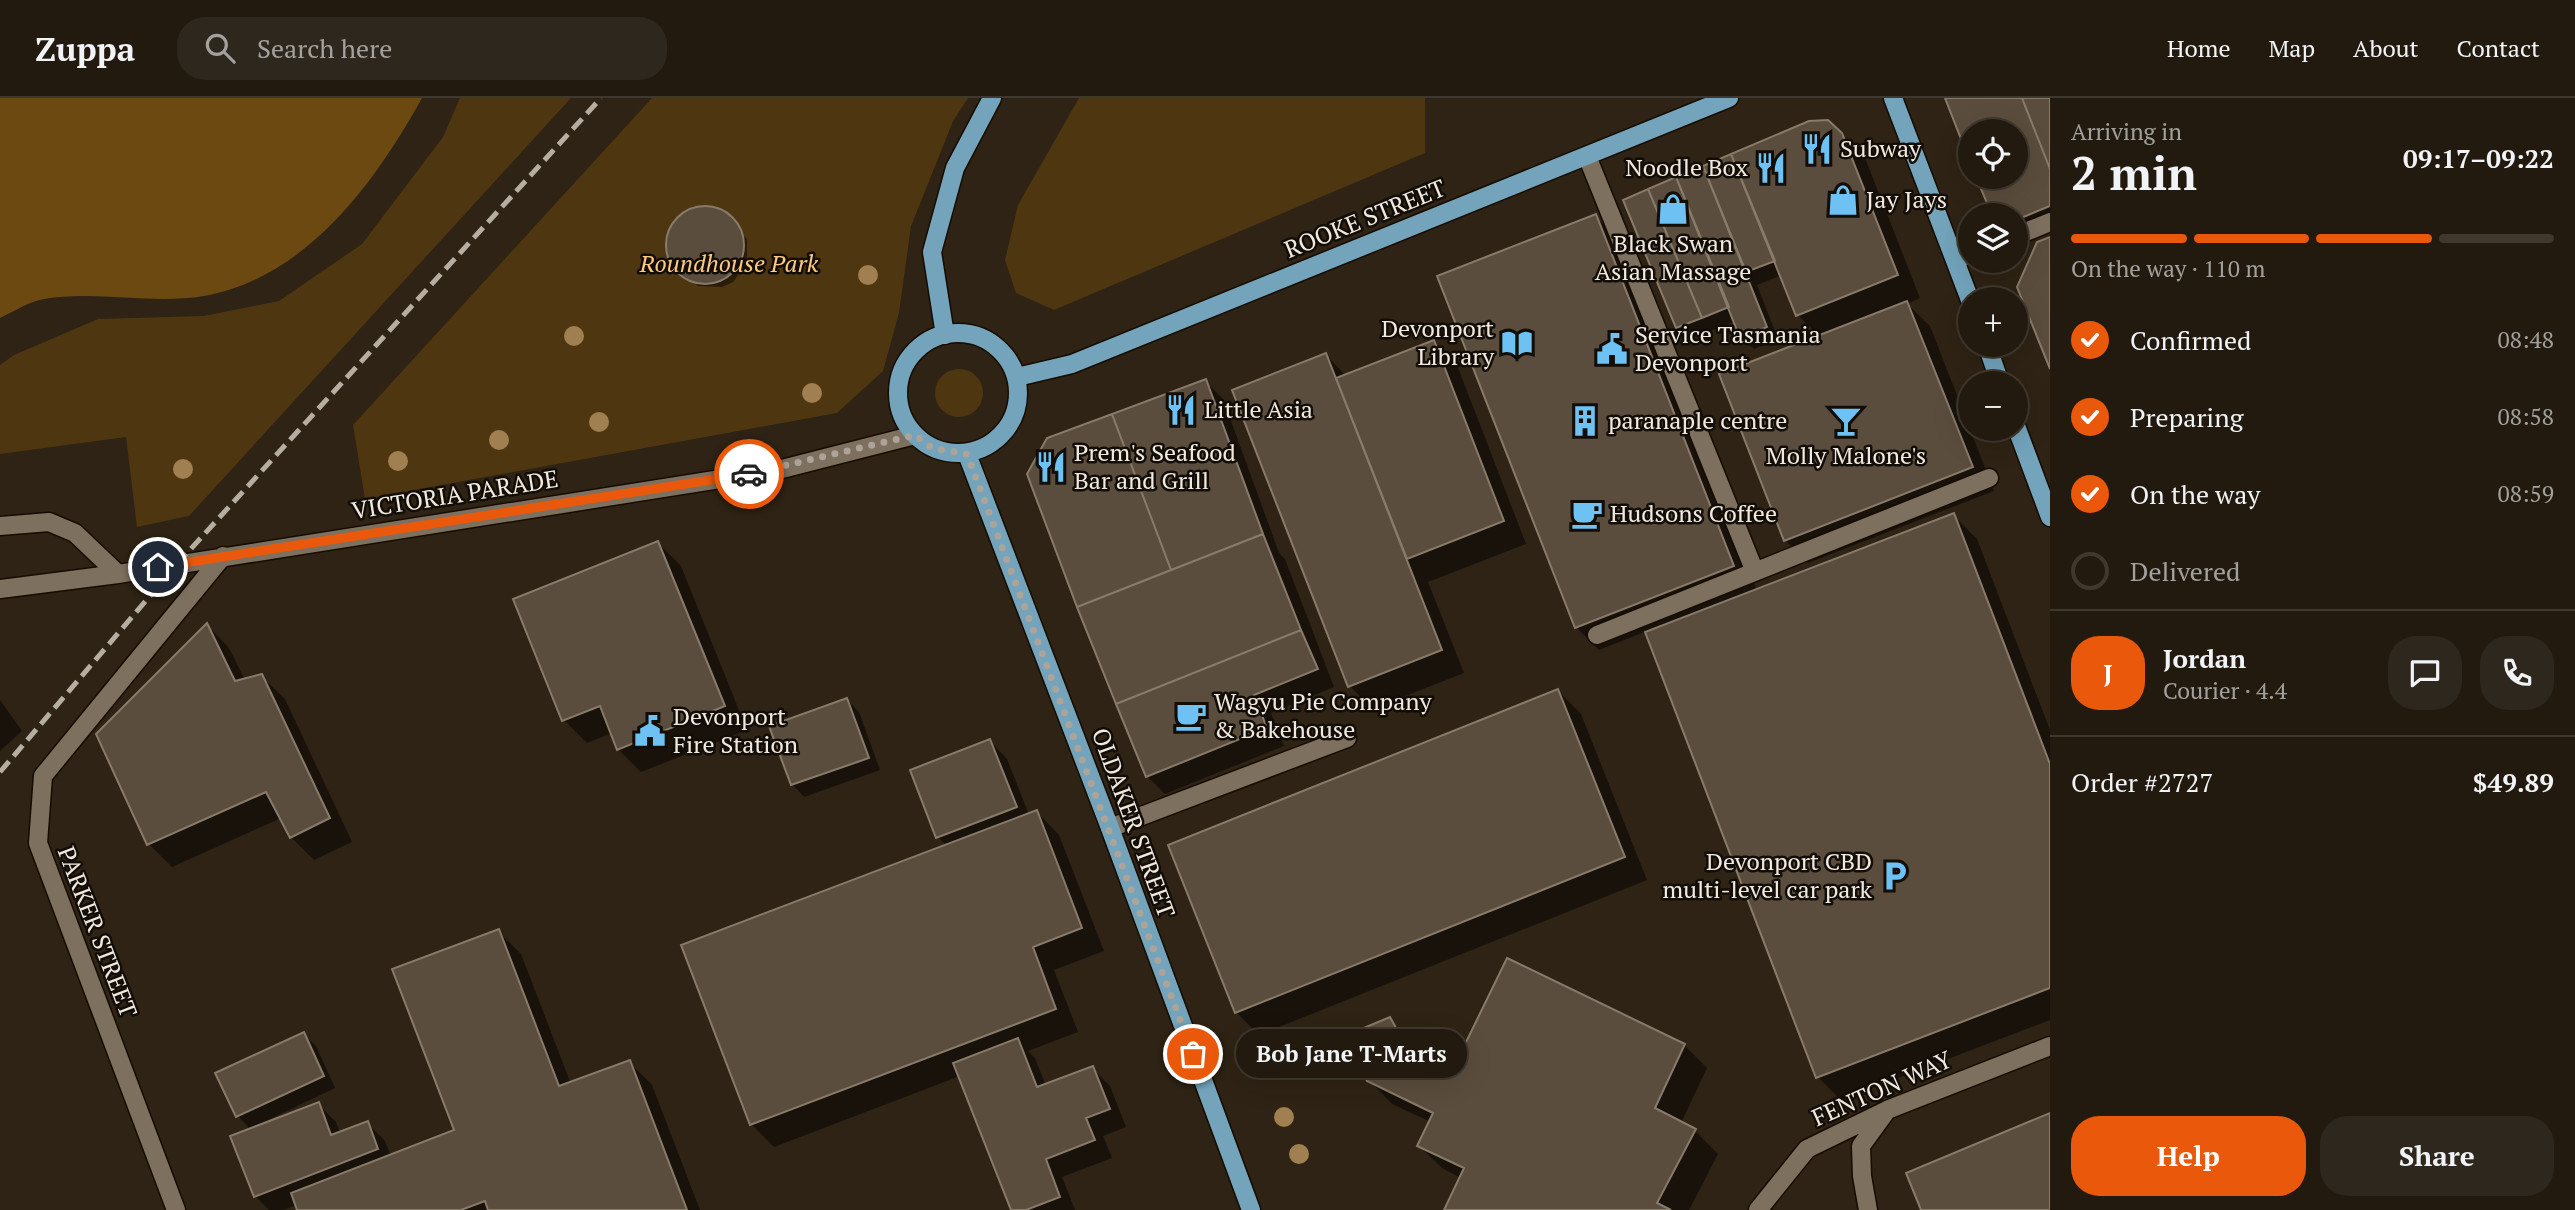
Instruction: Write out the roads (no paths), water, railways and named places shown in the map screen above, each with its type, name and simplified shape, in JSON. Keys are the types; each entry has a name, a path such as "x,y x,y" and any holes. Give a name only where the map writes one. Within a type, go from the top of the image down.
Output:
{"main road":[{"path":"945,335 932,252 955,168 992,98"},
{"name":"ROOKE STREET","path":"1017,377 1072,364 1730,98"},
{"path":"1892,98 1958,246"},
{"path":"971,334 991,342 1007,357 1020,386 1015,416 1003,435 985,448 967,454 932,448 915,435 900,411 898,390 902,370 914,352 930,339 945,335 971,334"},
{"path":"2024,441 2043,477 2050,517"},
{"name":"OLDAKER STREET","path":"967,454 1110,828 1251,1210"}],"street":[{"path":"1587,156 1755,572"},
{"path":"2028,231 2050,222"},
{"name":"VICTORIA PARADE","path":"0,589 118,574 778,470 915,435"},
{"path":"1597,635 1989,478"},
{"path":"0,526 49,522 75,533 118,574"},
{"name":"PARKER STREET","path":"176,1210 38,843 39,807 43,776 223,556"},
{"path":"1110,828 1347,738"},
{"name":"FENTON WAY","path":"1758,1210 1807,1149 1887,1110 2050,1046"},
{"path":"1868,1210 1862,1176 1861,1146 1887,1110"}],"railway":[{"path":"0,772 178,563 601,98"}],"place":[{"name":"Subway","path":"1817,149"},
{"name":"Noodle Box","path":"1771,168"},
{"name":"Jay Jays","path":"1843,200"},
{"name":"Black Swan Asian Massage","path":"1673,209"},
{"name":"Devonport Library","path":"1517,343"},
{"name":"Service Tasmania Devonport","path":"1612,349"},
{"name":"Little Asia","path":"1181,410"},
{"name":"paranaple centre","path":"1585,421"},
{"name":"Molly Malone's","path":"1846,421"},
{"name":"Prem's Seafood Bar and Grill","path":"1051,467"},
{"name":"Hudsons Coffee","path":"1587,514"},
{"name":"Wagyu Pie Company & Bakehouse","path":"1191,716"},
{"name":"Devonport Fire Station","path":"650,731"},
{"name":"Devonport CBD multi-level car park","path":"1895,876"},
{"name":"Bob Jane T-Marts","path":"1193,1054"}],"park label":[{"name":"Roundhouse Park","path":"729,264"}]}
